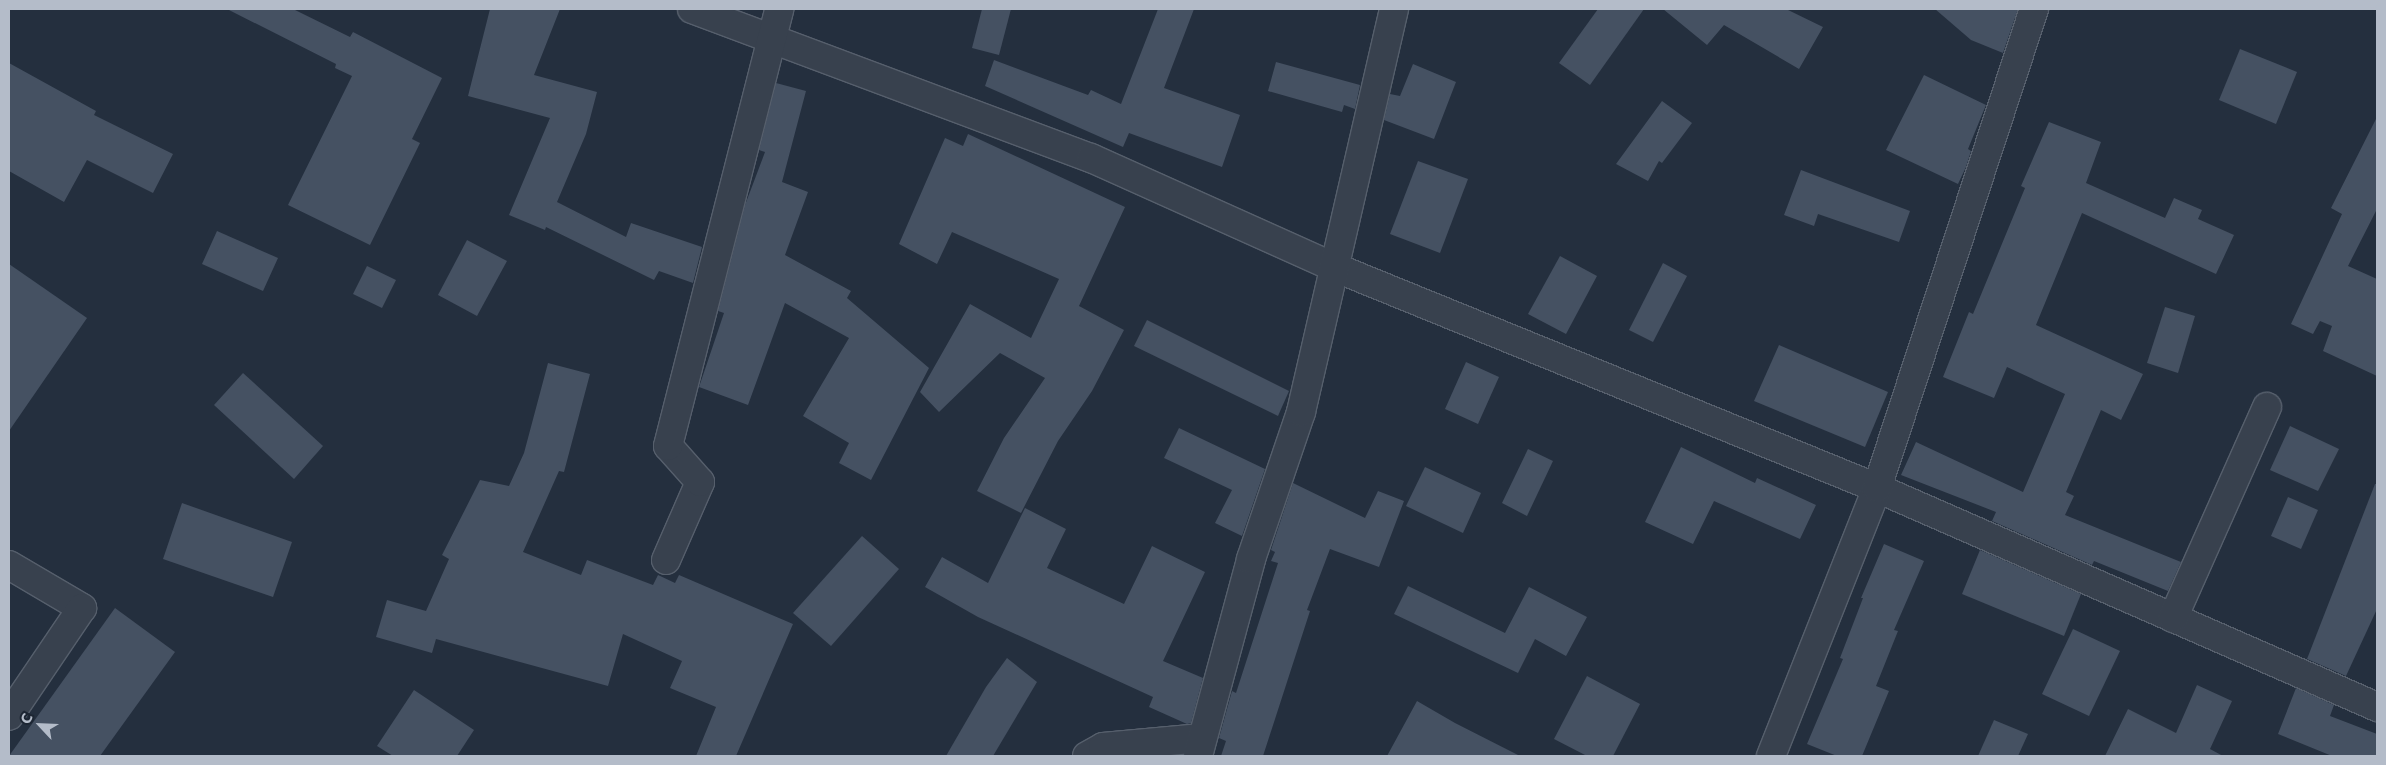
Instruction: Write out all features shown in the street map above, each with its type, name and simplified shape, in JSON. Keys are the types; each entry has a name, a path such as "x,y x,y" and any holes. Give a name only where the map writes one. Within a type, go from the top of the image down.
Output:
{"street":[{"path":"692,9 1091,158 1334,267 1877,488 2377,707"},
{"path":"666,560 700,482 668,446 779,9"},
{"path":"1087,756 1103,747 1200,747 1251,559 1301,412 1394,9"},
{"path":"1771,756 1877,488 2034,9"},
{"path":"2173,618 2267,407"},
{"path":"9,565 82,608 9,716"}],"building":[{"path":"227,9 293,9 350,37 353,32 442,78 412,139 420,143 370,245 288,205 352,76 335,68 336,64"},
{"path":"490,9 560,9 534,75 597,92 586,134 557,202 626,237 631,223 702,247 693,283 659,271 654,280 546,227 545,230 509,215 550,118 468,96"},
{"path":"982,9 1011,9 999,55 972,48"},
{"path":"1158,9 1194,9 1164,88 1240,115 1222,167 1129,133 1123,147 985,86 994,60 1088,95 1091,90 1121,104"},
{"path":"1598,9 1644,9 1590,85 1559,63"},
{"path":"1663,9 1786,9 1823,27 1799,69 1724,25 1707,45"},
{"path":"1935,9 2018,9 2003,53 1971,40"},
{"path":"2240,49 2297,72 2276,124 2219,100"},
{"path":"1276,62 1360,85 1355,109 1344,105 1342,112 1268,91"},
{"path":"9,63 96,111 94,115 173,154 153,193 87,160 64,202 9,171"},
{"path":"1413,64 1456,82 1434,139 1384,120 1390,94 1400,96"},
{"path":"1924,75 1986,105 1968,149 1971,151 1958,184 1886,150"},
{"path":"776,83 806,91 782,182 808,192 785,255 851,291 847,298 929,368 871,480 839,463 849,443 803,416 849,338 785,303 748,405 699,387 724,313 718,311 745,205 765,152 759,150"},
{"path":"1662,101 1692,123 1662,163 1659,161 1648,181 1616,164"},
{"path":"2377,117 2377,209 2348,266 2377,279 2377,376 2323,351 2332,326 2320,321 2313,334 2291,324 2342,214 2331,208"},
{"path":"2049,122 2101,142 2086,183 2165,218 2174,198 2202,210 2198,219 2234,235 2216,274 2082,213 2036,325 2143,374 2121,420 2101,410 2066,492 2074,496 2065,515 2181,562 2168,591 2094,561 2092,565 1992,521 1996,512 1901,475 1916,442 2023,492 2065,394 2007,367 1994,398 1943,377 1969,312 1973,314 2025,188 2021,186"},
{"path":"968,134 1125,207 1079,306 1124,330 1092,391 1058,441 1021,513 977,491 1004,438 1045,378 1000,353 939,412 920,392 970,304 1031,338 1059,279 952,232 937,264 899,244 945,138 963,146"},
{"path":"1418,161 1468,179 1440,253 1390,234"},
{"path":"1801,170 1910,211 1899,242 1818,214 1814,226 1784,215"},
{"path":"217,231 278,258 263,291 202,264"},
{"path":"467,240 507,261 477,316 438,295"},
{"path":"1560,256 1597,276 1566,334 1528,314"},
{"path":"1663,263 1687,276 1653,342 1629,330"},
{"path":"9,264 87,318 9,431"},
{"path":"367,266 396,280 382,308 353,294"},
{"path":"2165,307 2195,316 2178,373 2147,363"},
{"path":"1147,320 1289,391 1278,416 1134,346"},
{"path":"1779,345 1888,392 1865,447 1754,401"},
{"path":"1466,362 1499,377 1478,424 1445,409"},
{"path":"548,363 590,374 564,472 559,471 523,552 581,575 587,560 653,585 658,575 675,583 679,575 793,624 736,756 696,756 716,707 670,688 682,661 623,634 608,686 436,639 432,653 376,637 387,600 426,611 449,559 442,555 480,480 509,486 524,453"},
{"path":"243,373 323,446 294,479 214,405"},
{"path":"2290,426 2339,449 2318,491 2270,470"},
{"path":"1179,428 1265,469 1242,536 1215,523 1232,490 1164,458"},
{"path":"1681,447 1755,483 1757,478 1816,505 1800,539 1714,501 1693,544 1645,522"},
{"path":"1528,449 1553,461 1527,516 1502,503"},
{"path":"1425,467 1481,493 1463,533 1406,506"},
{"path":"1293,483 1365,518 1378,491 1404,501 1379,567 1330,549 1307,610 1310,611 1263,756 1221,756 1226,741 1219,738 1232,691 1236,693 1278,563 1271,561 1275,552 1271,550"},
{"path":"2375,484 2377,484 2377,609 2346,676 2307,659"},
{"path":"2288,497 2318,510 2301,549 2271,536"},
{"path":"182,503 292,542 273,597 163,559"},
{"path":"1025,508 1066,529 1047,568 1124,604 1152,546 1205,572 1163,661 1203,678 1191,723 1187,724 1149,707 1153,697 978,617 925,587 942,557 988,583"},
{"path":"862,536 899,569 831,646 793,613"},
{"path":"1884,544 1924,561 1894,630 1898,631 1876,686 1889,691 1862,756 1837,756 1807,744 1843,659 1840,658 1863,598 1861,598"},
{"path":"1980,550 2081,594 2064,636 1962,594"},
{"path":"1408,586 1505,633 1529,587 1587,617 1566,656 1535,639 1518,673 1394,614"},
{"path":"115,608 175,652 100,756 9,756"},
{"path":"2073,629 2120,651 2089,716 2042,694"},
{"path":"1007,658 1037,682 993,756 946,756 986,687"},
{"path":"1587,676 1640,704 1613,756 1587,756 1554,739"},
{"path":"2197,685 2232,701 2210,749 2223,756 2105,756 2128,709 2176,733"},
{"path":"2296,688 2334,705 2330,716 2377,734 2377,756 2332,756 2278,734"},
{"path":"414,690 474,730 457,756 393,756 377,746"},
{"path":"1417,701 1455,723 1520,756 1387,756"},
{"path":"1994,720 2028,734 2018,756 1978,756"}]}
